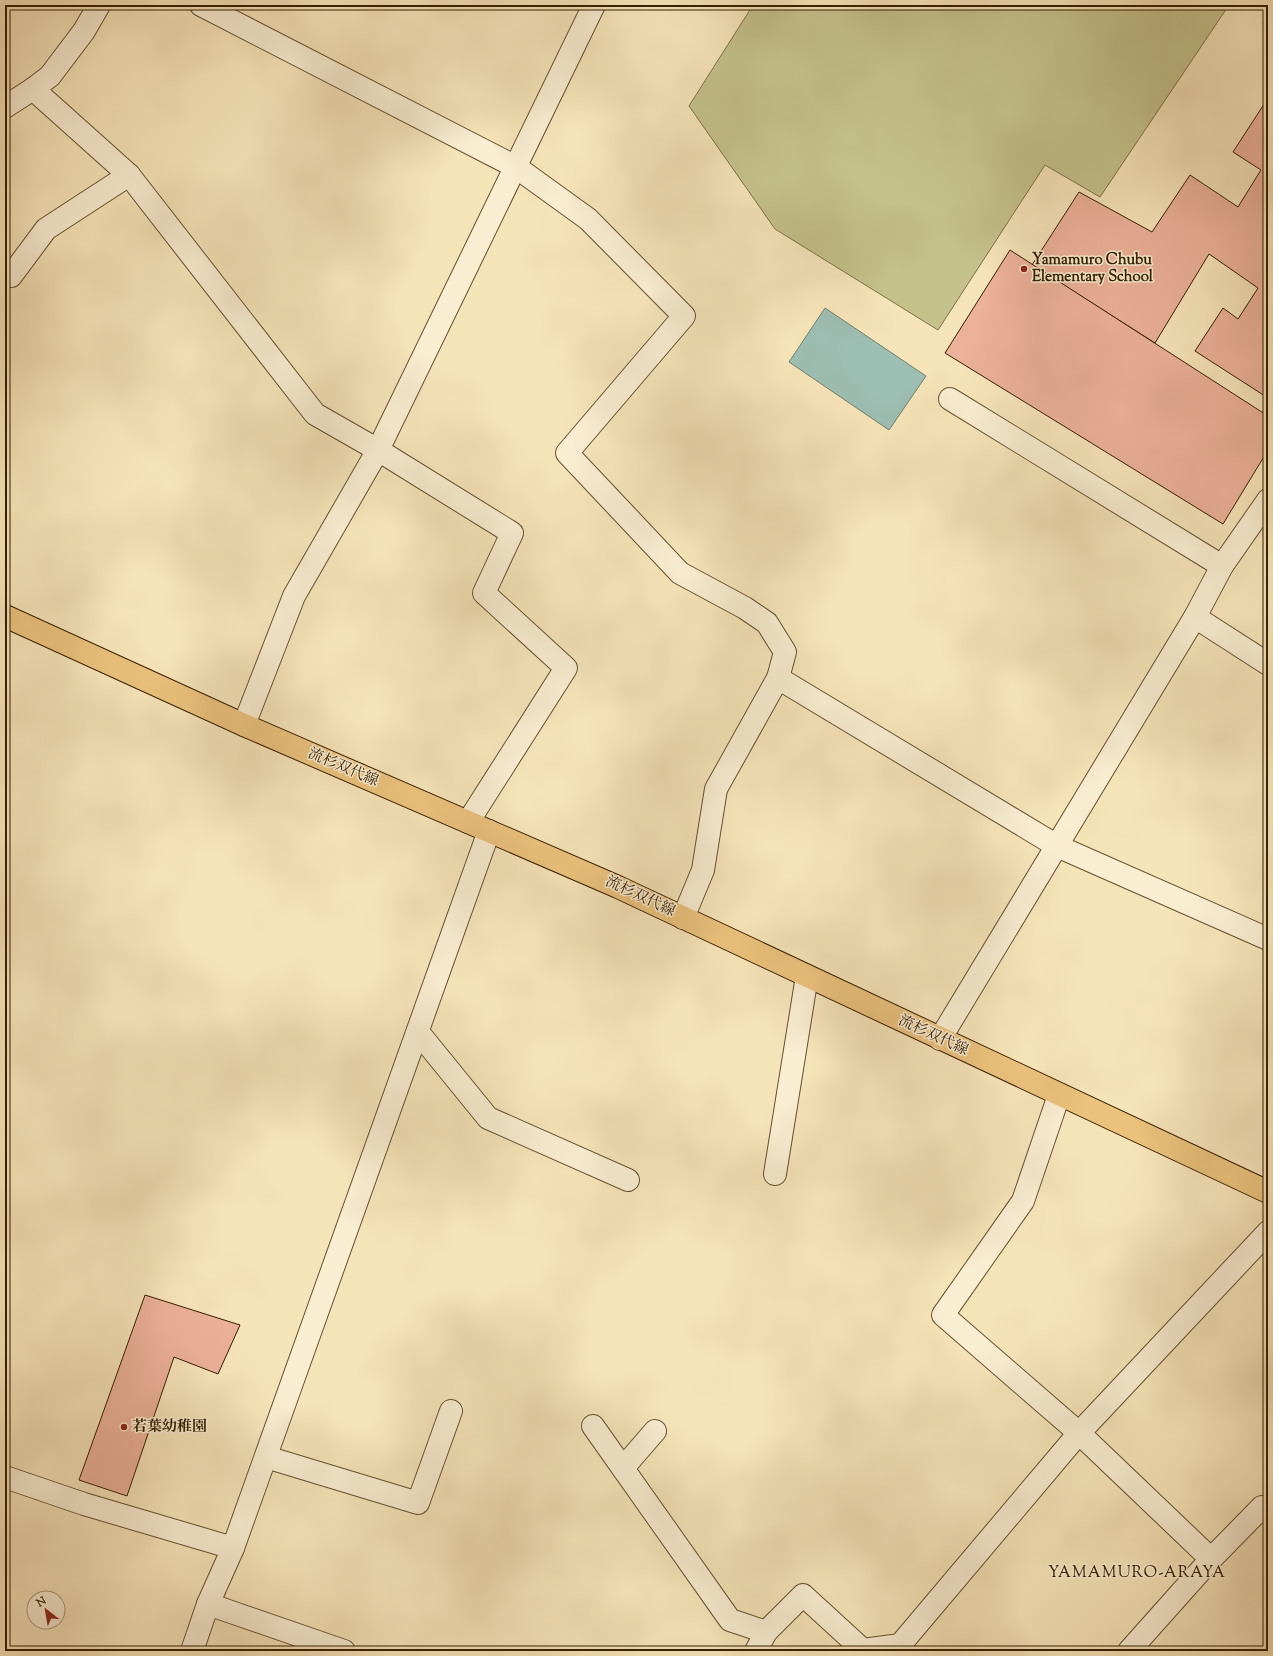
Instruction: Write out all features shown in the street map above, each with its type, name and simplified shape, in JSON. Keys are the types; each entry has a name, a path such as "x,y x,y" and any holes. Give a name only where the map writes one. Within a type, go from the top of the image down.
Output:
{"main road":[{"name":"流杉双代線","path":"5,616 244,725 618,886 940,1039 1268,1192"}],"street":[{"path":"5,107 33,90 50,76 84,30 99,5"},
{"path":"201,5 516,167 588,219 684,316 567,453 680,573 745,608 767,623 785,652 778,678 716,789 703,870 684,918"},
{"path":"244,725 294,596 378,450 594,5"},
{"path":"33,90 128,175 315,414 378,450 512,533 484,593 566,668 468,822"},
{"path":"11,276 46,229 128,175"},
{"path":"950,399 1222,566"},
{"path":"940,1039 1195,617 1222,566 1268,500"},
{"path":"1195,617 1268,664"},
{"path":"778,678 1057,846 1268,939"},
{"path":"192,1651 208,1604 233,1548 490,831"},
{"path":"775,1174 807,976"},
{"path":"418,1032 488,1118 628,1180"},
{"path":"1059,1095 1023,1201 943,1315 1079,1433 1211,1560"},
{"path":"756,1651 766,1632 803,1594 863,1650 900,1645 1079,1433 1268,1232"},
{"path":"266,1457 418,1503 451,1410"},
{"path":"594,1426 730,1620 766,1632"},
{"path":"623,1468 654,1431"},
{"path":"5,1477 84,1504 233,1548"},
{"path":"1129,1651 1211,1560 1262,1507"},
{"path":"208,1604 344,1651"}],"shaded area":[{"path":"753,5 1229,5 1100,197 1045,165 938,330 775,229 689,106"}],"water":[{"path":"825,308 926,376 889,430 789,362"}],"building":[{"path":"1268,16 1268,27 1263,24"},
{"path":"1268,98 1268,398 1195,351 1223,308 1238,319 1258,288 1209,254 1155,343 1032,265 1079,192 1152,232 1190,175 1238,207 1261,170 1233,152"},
{"path":"1010,250 1268,416 1268,450 1223,524 945,353"},
{"name":"若葉幼稚園","path":"145,1295 240,1325 218,1374 174,1357 127,1496 79,1480"}],"place":[{"name":"Yamamuro Chubu Elementary School","path":"1024,269"},
{"name":"若葉幼稚園","path":"124,1427"}],"district":[{"name":"YAMAMURO-ARAYA","path":"1137,1573"}]}
